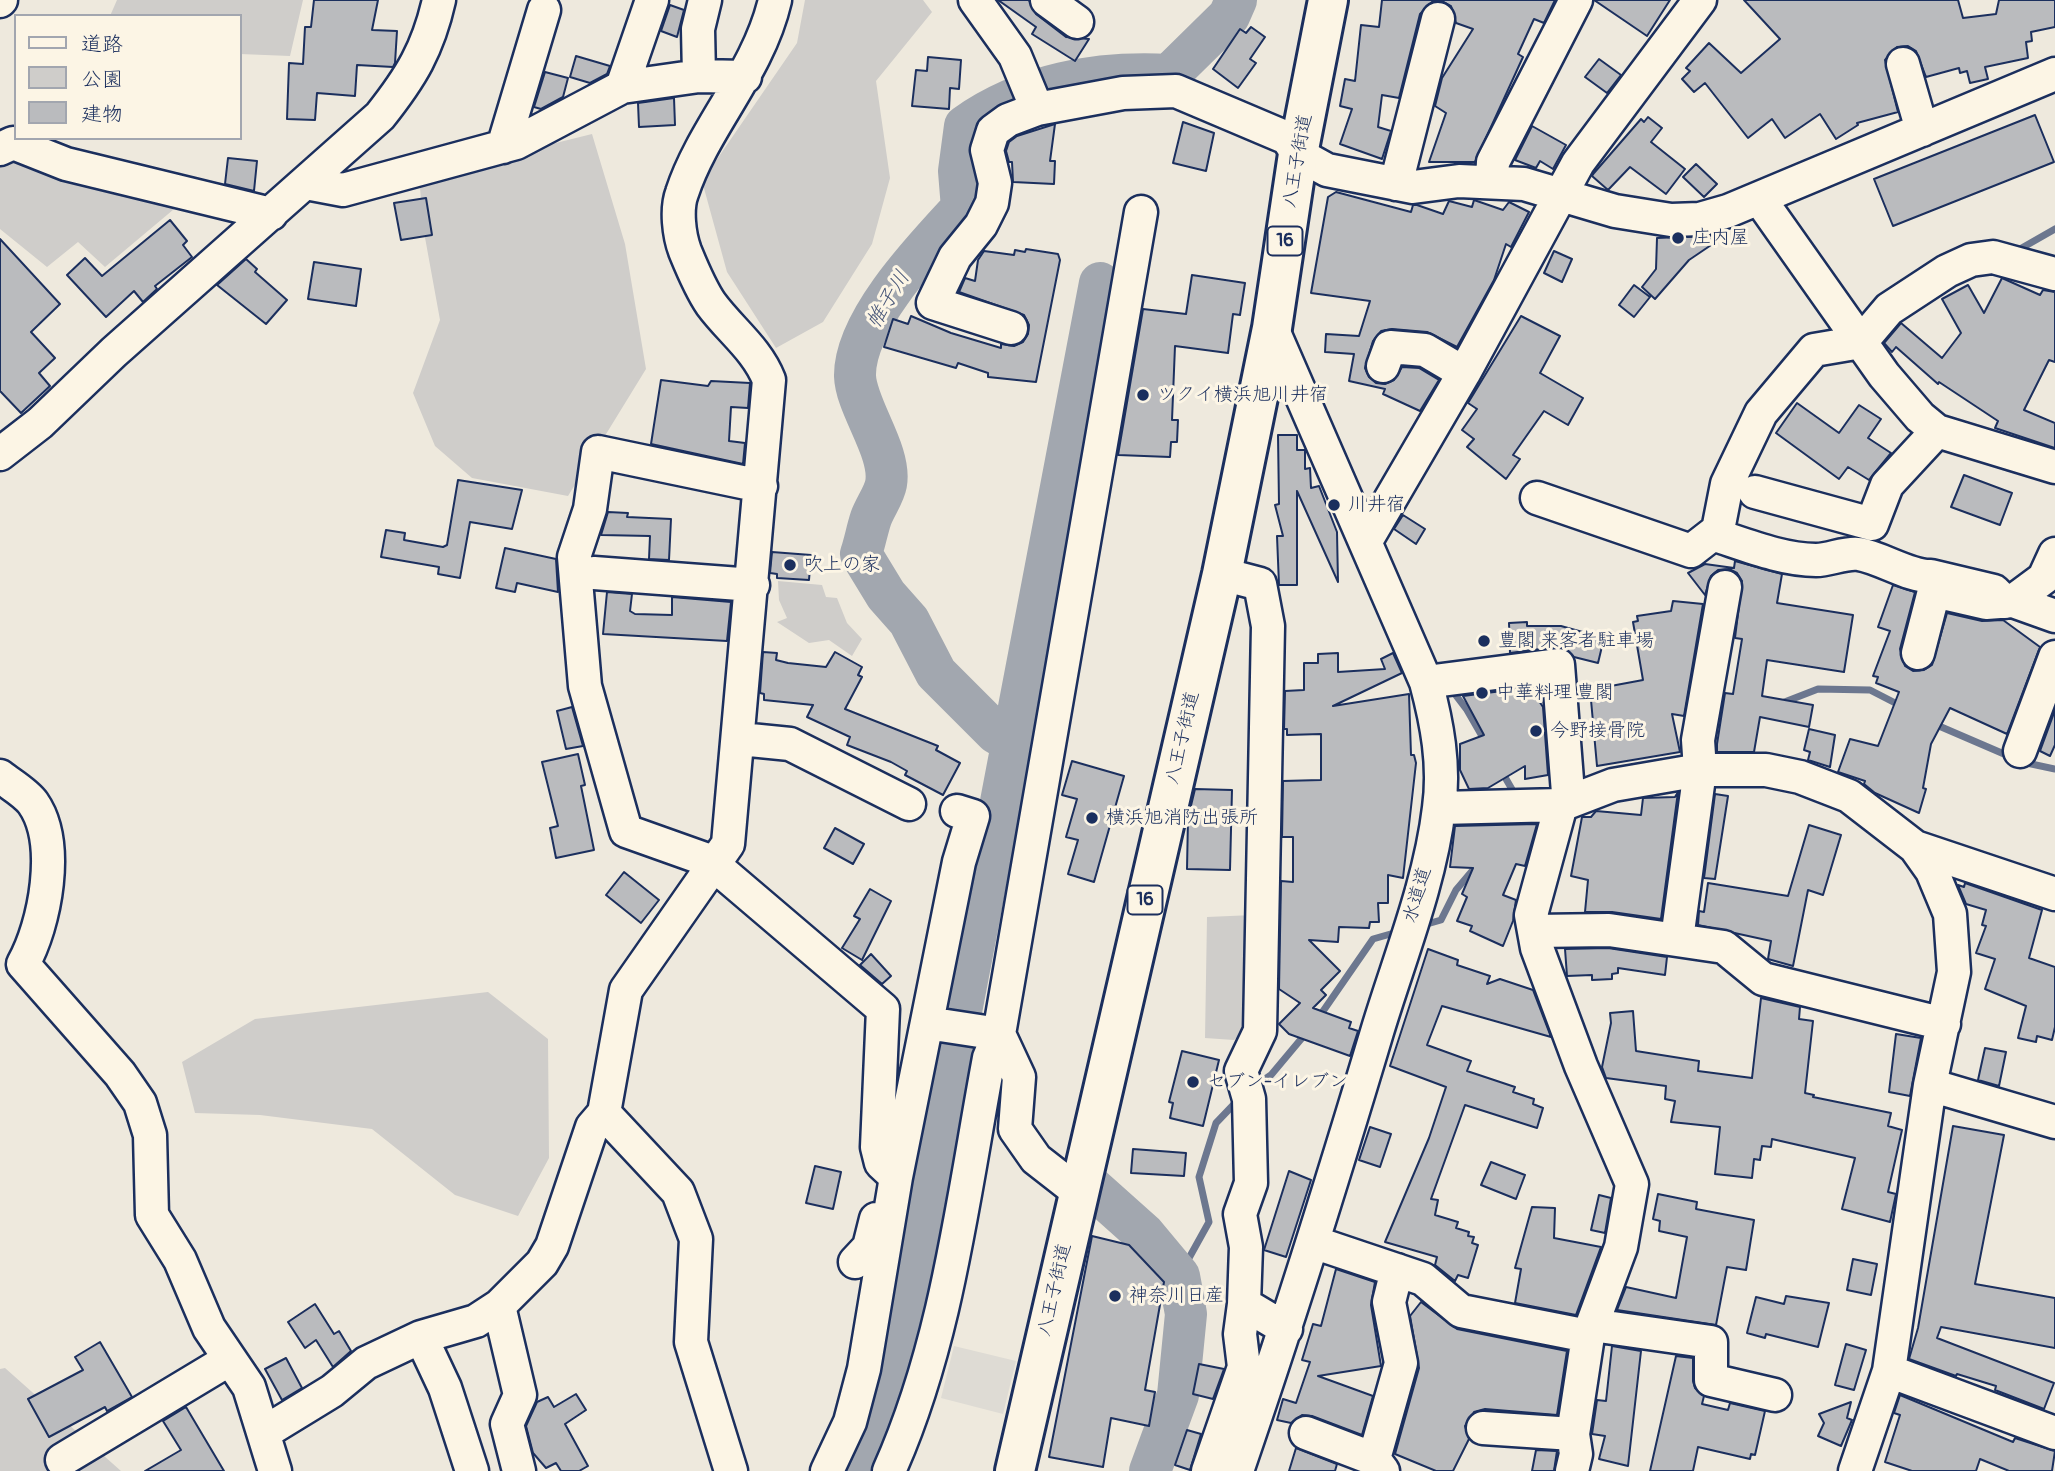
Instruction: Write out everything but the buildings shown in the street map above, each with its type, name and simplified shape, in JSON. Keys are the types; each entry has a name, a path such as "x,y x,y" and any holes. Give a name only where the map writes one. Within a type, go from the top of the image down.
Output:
{"highway":[{"name":"八王子街道","path":"1015,1471 1077,1191 1222,574 1272,328 1298,154 1328,0"}],"street":[{"path":"0,454 40,423 114,352 380,116 413,75 432,31 439,0"},
{"path":"622,87 652,0"},
{"path":"699,76 698,29 705,0"},
{"path":"265,1432 332,1391 366,1363 421,1336 477,1321 499,1306 542,1263 552,1246 592,1127 604,1113 626,990 728,844 740,739 769,380 762,362 711,303 684,247 679,218 681,194 745,77 771,18 775,0"},
{"path":"1047,0 1077,22"},
{"path":"1492,180 1493,162 1576,0"},
{"path":"1366,541 1464,373 1578,163 1700,0"},
{"path":"982,3 1015,56 1031,95"},
{"path":"503,147 544,10"},
{"path":"1396,184 1438,19"},
{"path":"1903,64 1922,130"},
{"path":"1011,328 933,303 955,257 981,225 992,203 995,183 987,150 993,131 1009,120 1031,95 1176,91 1287,138 1298,154 1326,170 1413,187 1492,180 1524,184 1615,211 1671,220 1700,219 1759,198 2055,74"},
{"path":"306,183 342,190 503,147 516,143 622,87 699,76 745,77"},
{"path":"0,149 13,143 66,164 271,214"},
{"path":"1759,198 1884,375 1920,417 1937,430 2055,467"},
{"path":"889,1471 909,1427 940,1320 989,1058 990,1032 1141,212"},
{"path":"1536,498 1691,551 1715,535 1727,484 1765,408 1814,350 1861,342 1889,309 1947,271 1971,260 1993,257 2055,274"},
{"name":"水道道","path":"1237,1471 1286,1329 1424,879 1440,808 1440,751 1436,719 1426,682 1272,328"},
{"path":"1389,347 1425,350 1464,373"},
{"path":"1755,492 1872,524 1887,485 1937,430"},
{"path":"761,486 598,452 590,509 574,557 585,686 626,831 715,864 883,1009 877,1147 881,1163 895,1182"},
{"path":"1715,535 1767,551 1816,560 1856,554 1895,564 1921,577 1931,576 1994,591 2009,602"},
{"path":"2009,602 2044,578 2055,554"},
{"path":"594,573 752,585"},
{"path":"1208,1471 1244,1367 1240,1334 1246,1247 1240,1214 1251,1183 1249,1099 1241,1071 1260,1031 1268,626 1260,584 1222,574"},
{"path":"1677,939 1700,770 1698,740 1725,587"},
{"path":"1918,653 1934,591 1986,603 2009,602 2055,615"},
{"path":"2020,751 2055,657"},
{"path":"1426,682 1558,664 1568,793 1561,806 1531,915 1534,931 1581,1066 1632,1184 1621,1247 1590,1331 1573,1434 1576,1454 1572,1471"},
{"path":"740,739 790,744 909,804"},
{"path":"1440,808 1561,806 1613,785 1700,770 1766,771 1800,777 1849,796 1914,847 1932,871 1950,914 1954,972 1930,1085 1889,1371 1865,1468"},
{"path":"0,776 33,803 45,836 48,872 43,918 11,968 120,1074 140,1102 150,1135 152,1215 180,1260 209,1328 249,1387 275,1471"},
{"path":"827,1471 850,1422 864,1369 895,1182 932,1023 959,862 973,817 957,811"},
{"path":"1914,847 2048,883"},
{"path":"1534,931 1609,930 1724,947 1763,979 1944,1024"},
{"path":"932,1023 990,1032 1019,1077 1015,1129 1036,1159 1077,1191"},
{"path":"1930,1085 2055,1122"},
{"path":"604,1113 678,1192 696,1239 691,1342 731,1471"},
{"path":"855,1262 869,1247 881,1195 895,1182"},
{"path":"1313,1241 1423,1279 1461,1311 1590,1331 1711,1342 1710,1380 1775,1395"},
{"path":"1306,1433 1378,1465 1401,1363 1389,1302 1396,1270"},
{"path":"1244,1304 1286,1329"},
{"path":"499,1306 520,1395 507,1424 519,1471"},
{"path":"421,1336 445,1388 472,1471"},
{"path":"62,1460 230,1359"},
{"path":"1889,1371 2055,1433"},
{"path":"1483,1428 1573,1434"}],"shaded area":[{"path":"954,1346 1016,1361 1003,1414 941,1398"}],"green space":[{"path":"117,0 303,0 290,56 242,54 242,14 111,14"},
{"path":"805,0 923,0 932,12 876,81 890,178 872,244 823,322 776,348 727,272 702,181 797,43"},
{"path":"592,134 625,244 646,369 568,496 472,478 435,446 413,393 440,320 424,232 419,177"},
{"path":"0,152 186,199 105,267 78,242 47,267 0,229"},
{"path":"778,581 822,585 826,597 837,598 847,623 862,639 852,656 829,640 809,643 777,622 787,618 779,600"},
{"path":"1253,915 1253,1024 1234,1040 1205,1038 1207,917"},
{"path":"488,992 548,1039 549,1158 518,1216 455,1195 372,1129 260,1115 195,1113 182,1062 255,1019"},
{"path":"5,1368 121,1471 0,1471 0,1369"}],"waterway":[{"name":"帷子川","path":"1013,743 996,733 936,673 909,621 886,595 861,554 871,518 885,488 886,471 884,458 857,388 855,376 858,355 866,332 895,286 962,208 959,171 965,126 1012,100 1062,83 1115,75 1169,75 1229,16 1236,0"},
{"path":"2013,253 2055,229"},
{"path":"864,1471 900,1370 930,1174 1100,283"},
{"path":"1451,689 1486,743"},
{"path":"1782,703 1818,689 1870,690 1903,707"},
{"path":"1932,723 2011,757"},
{"path":"2022,762 2055,769"},
{"path":"1502,772 1517,798"},
{"path":"1420,926 1441,920 1456,890 1478,864"},
{"path":"1319,1017 1373,939 1401,931"},
{"path":"1255,1086 1271,1075 1307,1032"},
{"path":"1179,1276 1209,1222 1199,1177 1216,1123 1238,1100"},
{"path":"1088,1184 1144,1234 1179,1276 1186,1314 1178,1395 1150,1471"}],"place":[{"name":"庄内屋","path":"1678,238"},
{"name":"ツクイ横浜旭川井宿","path":"1143,395"},
{"name":"川井宿","path":"1334,505"},
{"name":"吹上の家","path":"790,565"},
{"name":"豊閣 来客者駐車場","path":"1484,641"},
{"name":"中華料理 豊閣","path":"1482,693"},
{"name":"今野接骨院","path":"1536,731"},
{"name":"横浜旭消防出張所","path":"1092,818"},
{"name":"セブン-イレブン","path":"1193,1082"},
{"name":"神奈川日産","path":"1115,1296"}]}
